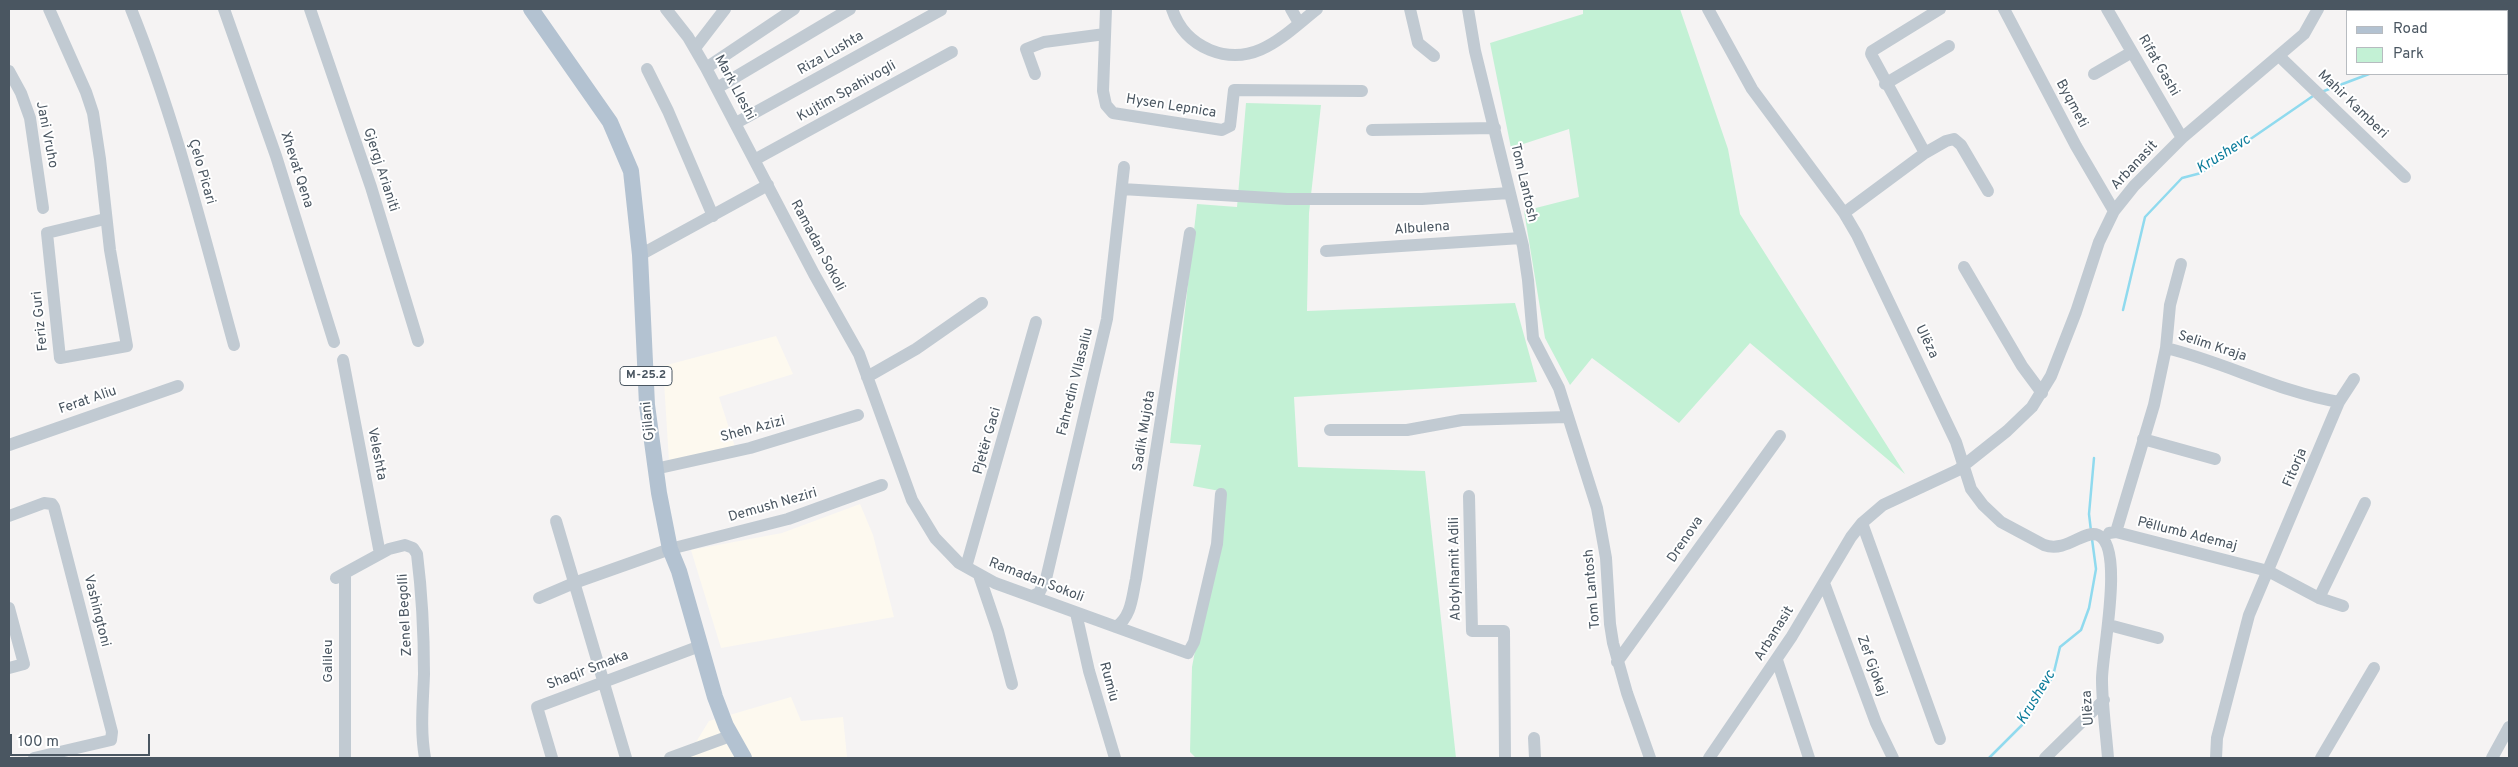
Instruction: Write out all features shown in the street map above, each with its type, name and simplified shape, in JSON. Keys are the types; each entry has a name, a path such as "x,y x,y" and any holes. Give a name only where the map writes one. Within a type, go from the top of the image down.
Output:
{"main road":[{"name":"Gjilani","path":"531,9 587,86 619,138 631,171 640,255 647,405 654,469 670,549 679,571 700,646 730,736 744,758"}],"street":[{"name":"Feriz Guri","path":"48,9 83,84 92,113 100,159 105,218 127,346 60,358 47,233 105,218"},
{"name":"Çelo Picari","path":"131,9 147,48 172,125 234,346"},
{"name":"Xhevat Qena","path":"224,9 266,128 334,342"},
{"name":"Gjergj Arianiti","path":"310,9 364,169 418,342"},
{"name":"Mark Lleshi","path":"666,9 695,48 756,159 768,185"},
{"path":"695,48 725,9"},
{"path":"706,68 794,9"},
{"path":"718,88 850,9"},
{"name":"Hysen Lepnica","path":"1106,9 1103,77 1106,105 1108,110 1120,114 1222,130 1230,126 1234,90 1362,91"},
{"path":"1172,9 1179,24 1193,40 1203,47 1228,55 1240,56 1262,50 1317,9"},
{"path":"1291,9 1300,23"},
{"path":"1410,9 1418,43 1434,56"},
{"name":"Tom Lantosh","path":"1468,9 1475,51 1496,128 1509,192 1522,242 1528,280 1532,338 1559,388 1592,491 1603,536 1609,582 1610,624 1617,662 1650,758"},
{"name":"Ulëza","path":"1708,9 1752,89 1844,213 1928,380 1956,442 1971,489 1983,505 2001,522 2044,545 2057,548 2093,535 2107,546 2111,570 2109,625 2103,664 2108,758"},
{"path":"1925,154 1885,84 1872,58 1872,51 1940,9"},
{"name":"Byqmeti","path":"2004,9 2076,146 2114,211"},
{"name":"Rifat Gashi","path":"2107,9 2182,138"},
{"name":"Arbanasit","path":"1709,758 1777,660 1851,537 1862,523 1883,505 1951,474 2022,418 2042,392 2064,346 2098,242 2114,211 2134,186 2182,138 2304,34 2318,9"},
{"name":"Riza Lushta","path":"736,123 941,10"},
{"path":"1035,74 1026,49 1044,42 1105,34"},
{"path":"1885,84 1949,46"},
{"name":"Kujtim Spahivogli","path":"756,159 952,52"},
{"path":"2094,74 2132,52"},
{"name":"Mahir Kamberi","path":"2279,56 2405,176"},
{"path":"647,69 668,112 713,216"},
{"name":"Jani Vruho","path":"9,71 21,93 30,118 44,208"},
{"path":"1372,130 1496,128"},
{"path":"1844,213 1925,154 1946,141 1954,139 1961,145 1988,191"},
{"name":"Fahredin Vllasaliu","path":"1032,596 1039,593 1046,579 1104,335 1124,167"},
{"path":"640,255 768,185"},
{"name":"Ramadan Sokoli","path":"768,185 814,274 859,354 912,500 935,538 951,556 966,567 1011,591 1032,596 1188,653 1194,642 1215,552 1221,494"},
{"path":"1122,190 1168,190 1287,199 1431,199 1509,192"},
{"name":"Sadik Mujota","path":"1116,627 1129,612 1136,578 1190,233"},
{"name":"Albulena","path":"1326,251 1522,242"},
{"name":"Albulena","path":"1362,255 1522,242"},
{"path":"2166,348 2170,305 2181,264"},
{"path":"1964,267 2022,366 2042,392"},
{"path":"867,377 916,349 982,303"},
{"name":"Pjetër Gaci","path":"966,567 1036,322"},
{"name":"Selim Kraja","path":"2116,532 2154,404 2166,348 2199,357 2312,397 2339,402"},
{"name":"Veleshta","path":"343,360 380,554"},
{"name":"Fitorja","path":"2216,758 2217,738 2244,630 2339,402 2354,379"},
{"name":"Ferat Aliu","path":"9,445 178,386"},
{"name":"Sheh Azizi","path":"654,469 750,448 858,415"},
{"path":"1330,430 1407,430 1462,420 1567,417"},
{"name":"Drenova","path":"1617,662 1780,436"},
{"path":"2144,439 2215,459"},
{"name":"Demush Neziri","path":"539,598 574,583 670,549 788,519 882,485"},
{"name":"Abdylhamit Adili","path":"1470,496 1472,631 1504,631 1505,758"},
{"name":"Vashingtoni","path":"9,516 48,502 54,507 112,732 111,740 34,758"},
{"path":"2319,598 2365,503"},
{"path":"556,521 626,758"},
{"path":"1862,523 1940,739"},
{"name":"Pëllumb Ademaj","path":"2093,535 2116,532 2268,571"},
{"name":"Zenel Begolli","path":"340,576 380,554 405,545 413,548 418,554 422,610 424,675 422,719 425,758"},
{"path":"2268,571 2319,598 2343,606"},
{"path":"979,575 998,631 1012,684"},
{"name":"Galileu","path":"340,576 345,758"},
{"name":"Zef Gjokaj","path":"1824,583 1876,723 1893,758"},
{"path":"9,608 24,664 9,668"},
{"name":"Rumiu","path":"1076,613 1089,670 1115,758"},
{"path":"2109,625 2158,638"},
{"name":"Shaqir Smaka","path":"552,758 537,706 700,646"},
{"path":"1777,660 1809,758"},
{"path":"2321,758 2374,668"},
{"path":"2045,758 2104,700"},
{"path":"2492,758 2509,727"},
{"path":"670,758 730,736"},
{"path":"1534,738 1535,758"}],"shaded area":[{"path":"776,336 793,374 719,397 735,447 669,461 663,366"},
{"path":"860,504 873,535 894,617 721,648 691,550 782,533"},
{"path":"791,697 801,721 843,717 847,757 672,758 696,742 709,721"}],"green space":[{"path":"1583,9 1680,9 1728,149 1740,214 1905,474 1750,343 1679,423 1592,358 1570,385 1545,338 1524,211 1579,197 1569,129 1511,148 1490,43 1583,14"},
{"path":"1246,103 1321,105 1309,213 1307,311 1515,303 1537,382 1294,397 1298,467 1425,471 1456,758 1196,758 1190,752 1192,667 1225,492 1193,486 1201,445 1170,443 1197,204 1237,207"}],"waterway":[{"name":"Krushevc","path":"2324,91 2366,75"},
{"name":"Krushevc","path":"2123,310 2145,217 2182,178 2201,173 2313,96"},
{"name":"Krushevc","path":"2091,531 2089,514 2094,458"},
{"name":"Krushevc","path":"1989,758 2022,725 2053,676 2060,647 2081,630 2089,608 2096,569 2092,539"}]}
